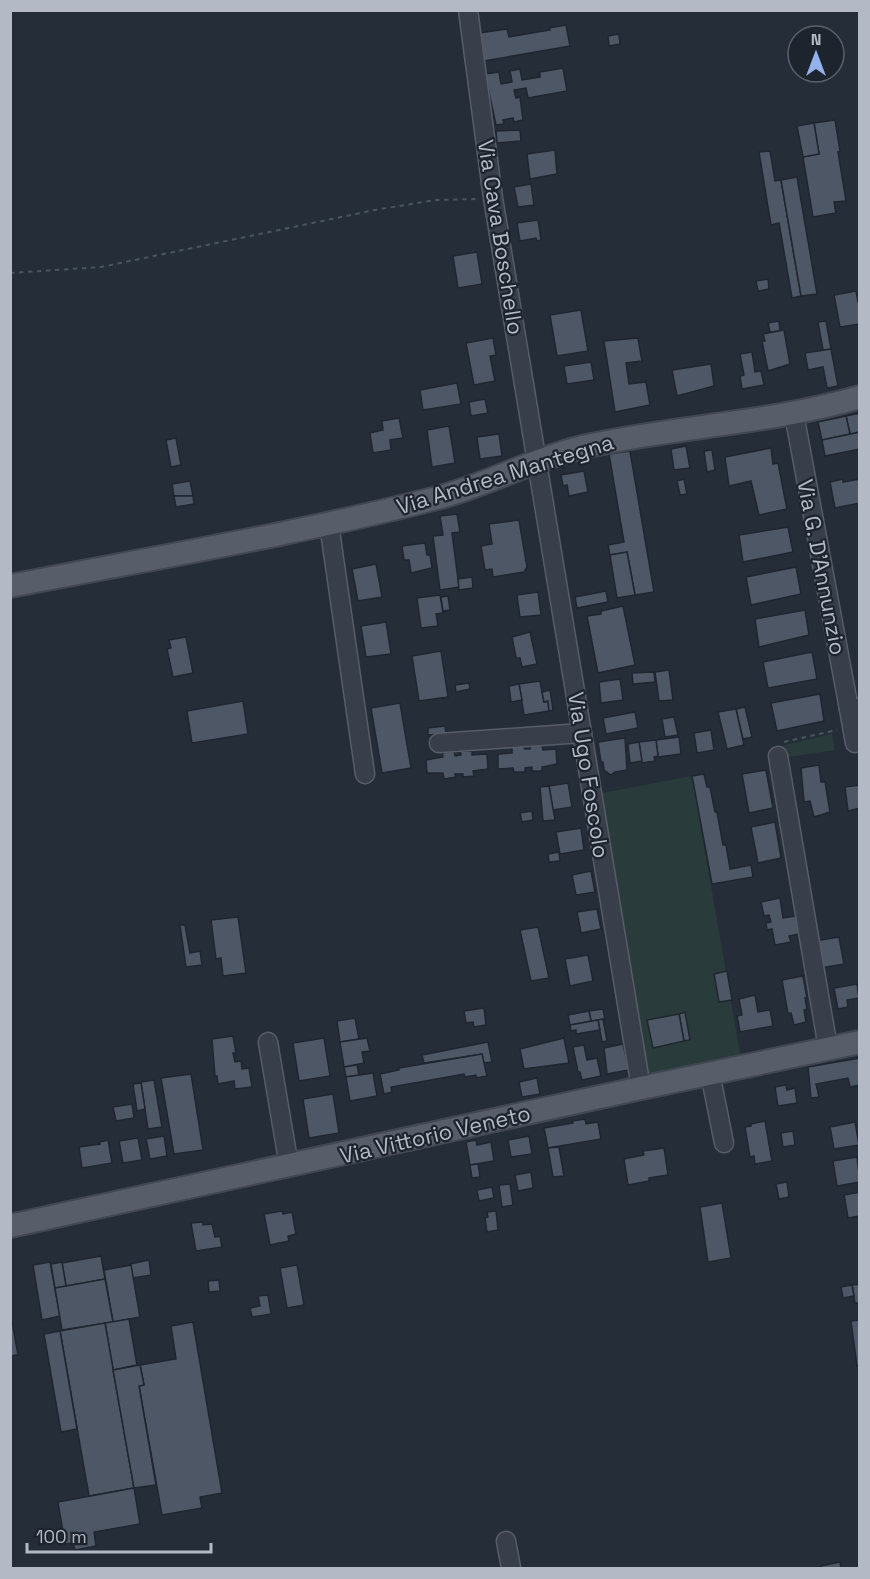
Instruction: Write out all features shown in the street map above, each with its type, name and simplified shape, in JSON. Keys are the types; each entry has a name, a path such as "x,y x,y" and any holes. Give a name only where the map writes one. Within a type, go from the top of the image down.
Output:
{"main road":[{"name":"Via Andrea Mantegna","path":"10,586 329,524 440,497 580,448 618,440 794,414 860,397"},
{"name":"Via Vittorio Veneto","path":"10,1227 860,1042"}],"street":[{"name":"Via Cava Boschello","path":"468,10 493,198 538,462"},
{"name":"Via G. D'Annunzio","path":"794,414 855,722"},
{"name":"Via Ugo Foscolo","path":"538,462 641,1088"},
{"path":"329,524 365,774"},
{"path":"439,743 582,733"},
{"path":"778,756 828,1048"},
{"path":"268,1042 289,1166"},
{"path":"710,1073 724,1143"},
{"path":"506,1541 511,1569"}],"path":[{"path":"10,273 101,267 375,210 435,200 493,198"},
{"path":"778,756 776,744 855,722"}],"shaded area":[{"path":"832,734 835,750 782,758 780,746"},
{"path":"692,776 741,1059 649,1078 644,1071 597,794"}],"building":[{"path":"566,25 570,46 484,61 479,33 507,29 509,37"},
{"path":"619,34 620,44 609,46 608,36"},
{"path":"563,68 567,91 528,98 526,88 514,90 516,98 520,97 523,120 514,122 513,118 503,120 504,124 496,125 485,74 499,72 501,84 512,82 510,71 520,69 522,80 540,77 540,72"},
{"path":"835,120 846,201 834,202 836,213 813,217 803,157 819,154 814,123"},
{"path":"814,123 819,154 803,157 797,126"},
{"path":"520,130 521,141 497,143 496,131"},
{"path":"555,150 557,174 530,179 527,154"},
{"path":"770,151 775,181 781,180 801,296 792,298 779,223 771,225 759,152"},
{"path":"797,177 817,294 801,296 781,180"},
{"path":"531,184 534,205 518,207 514,187"},
{"path":"538,220 541,240 537,241 536,238 520,241 517,223"},
{"path":"477,252 482,284 458,288 453,256"},
{"path":"768,279 769,289 758,291 756,281"},
{"path":"856,291 858,302 860,302 860,324 840,327 834,295"},
{"path":"581,310 588,351 557,356 550,315"},
{"path":"779,321 780,331 770,332 768,323"},
{"path":"826,321 831,349 823,350 818,322"},
{"path":"784,330 790,364 768,371 762,341 765,341 763,334"},
{"path":"493,338 496,355 490,356 495,381 474,385 466,343"},
{"path":"638,338 642,361 626,363 629,384 646,382 650,405 615,412 604,341"},
{"path":"831,349 838,386 827,388 823,367 808,370 805,353"},
{"path":"752,352 755,372 761,371 764,385 742,389 740,376 744,375 740,354"},
{"path":"591,362 594,380 567,384 564,366"},
{"path":"711,364 714,386 677,396 672,370"},
{"path":"457,383 461,404 423,410 420,390"},
{"path":"485,399 488,413 471,416 469,402"},
{"path":"860,413 860,432 850,434 846,416"},
{"path":"846,416 850,434 822,440 818,422"},
{"path":"399,418 403,438 390,440 391,450 373,453 370,433 383,430 382,421"},
{"path":"449,426 455,463 432,467 427,430"},
{"path":"860,432 860,449 825,456 822,440"},
{"path":"499,434 502,456 480,459 477,437"},
{"path":"176,438 181,465 171,467 166,440"},
{"path":"686,446 690,468 674,470 671,449"},
{"path":"771,448 773,464 778,463 787,509 759,515 751,481 729,486 725,457"},
{"path":"712,450 715,470 707,472 704,451"},
{"path":"630,451 654,592 635,595 627,552 610,555 608,545 624,542 609,454"},
{"path":"584,471 588,492 569,496 567,485 563,486 561,475"},
{"path":"684,479 687,494 680,495 677,481"},
{"path":"843,479 843,482 860,479 860,503 835,508 830,482"},
{"path":"190,481 193,496 174,496 172,484"},
{"path":"174,496 193,496 194,504 176,507"},
{"path":"457,514 460,532 452,533 459,587 440,590 433,536 443,535 440,516"},
{"path":"519,520 527,567 524,572 493,577 492,569 485,570 481,546 492,544 489,524"},
{"path":"788,527 793,552 743,562 739,535"},
{"path":"425,543 432,568 411,573 409,560 404,560 402,546"},
{"path":"627,552 635,595 617,598 610,555"},
{"path":"376,564 382,597 358,601 352,569"},
{"path":"796,567 801,594 751,605 746,577"},
{"path":"472,577 473,588 459,590 458,579"},
{"path":"606,591 608,602 577,608 575,597"},
{"path":"538,592 541,615 520,617 517,595"},
{"path":"440,595 443,613 436,614 438,626 421,628 417,598"},
{"path":"448,596 450,610 443,611 441,597"},
{"path":"623,606 635,665 598,673 587,616 601,614 601,611"},
{"path":"805,610 809,635 759,647 755,619"},
{"path":"386,622 391,654 366,657 361,626"},
{"path":"530,632 537,664 522,667 520,658 516,658 512,637"},
{"path":"186,637 193,673 173,677 167,649 171,648 169,640"},
{"path":"441,651 448,697 419,701 412,656"},
{"path":"812,652 817,679 768,688 763,662"},
{"path":"669,670 673,700 659,701 655,672"},
{"path":"654,672 655,682 633,684 632,673"},
{"path":"620,679 623,700 601,703 599,682"},
{"path":"540,681 544,702 548,701 549,711 524,715 519,684"},
{"path":"469,683 470,689 456,692 455,685"},
{"path":"519,684 522,700 511,702 509,686"},
{"path":"550,690 553,710 549,711 548,701 544,702 542,692"},
{"path":"820,694 824,721 777,731 771,703"},
{"path":"243,701 248,734 192,743 187,711"},
{"path":"400,703 411,768 382,773 371,708"},
{"path":"745,707 752,737 743,739 736,709"},
{"path":"736,709 744,745 727,749 718,712"},
{"path":"635,712 638,728 606,734 603,718"},
{"path":"674,717 678,735 665,737 662,719"},
{"path":"445,726 446,734 428,735 428,728"},
{"path":"711,730 714,750 697,753 694,733"},
{"path":"679,737 681,754 658,757 656,740"},
{"path":"625,738 627,770 611,775 604,770 598,742"},
{"path":"656,740 658,756 654,757 655,761 642,763 639,742"},
{"path":"639,742 642,761 630,763 628,744"},
{"path":"542,745 543,750 556,749 557,764 542,767 542,771 532,771 532,767 525,768 525,772 514,772 513,768 498,769 498,754 512,753 512,747 523,746 525,749 530,749 530,746"},
{"path":"454,751 455,756 461,755 460,751 472,751 472,755 487,754 488,769 473,771 474,776 463,777 463,774 455,774 456,777 444,779 443,773 427,773 426,760 443,757 442,753"},
{"path":"819,765 821,782 825,782 830,812 814,817 810,801 804,802 801,768"},
{"path":"766,770 773,808 749,813 742,774"},
{"path":"704,774 707,787 710,787 715,812 717,812 730,869 751,865 753,877 712,884 692,776"},
{"path":"568,783 572,807 553,810 549,786"},
{"path":"860,785 860,808 848,811 845,787"},
{"path":"549,786 555,820 543,821 540,787"},
{"path":"532,811 533,820 522,822 520,813"},
{"path":"775,822 781,858 758,863 751,827"},
{"path":"581,828 584,850 560,854 556,832"},
{"path":"559,852 560,861 549,862 548,854"},
{"path":"591,871 595,892 576,895 572,875"},
{"path":"780,898 783,918 796,916 799,934 789,936 791,942 775,945 772,929 767,930 766,923 771,922 769,915 764,916 761,902"},
{"path":"597,909 601,929 581,933 577,912"},
{"path":"238,917 246,973 223,976 221,958 216,959 211,920"},
{"path":"180,925 185,925 190,953 200,951 202,965 186,967"},
{"path":"538,927 549,978 531,981 520,930"},
{"path":"839,937 844,964 820,968 815,941"},
{"path":"588,955 593,981 570,986 565,959"},
{"path":"727,971 732,1000 719,1002 714,974"},
{"path":"803,976 807,998 805,998 807,1009 804,1010 806,1022 794,1025 791,1013 788,1014 782,980"},
{"path":"857,984 859,998 847,1000 848,1007 838,1009 834,988"},
{"path":"755,995 758,1012 770,1010 773,1026 740,1032 737,1016 742,1015 739,999"},
{"path":"484,1008 486,1025 474,1027 473,1022 466,1023 464,1011"},
{"path":"603,1009 605,1019 591,1021 589,1011"},
{"path":"589,1011 591,1021 570,1025 568,1015"},
{"path":"685,1012 690,1040 684,1041 679,1014"},
{"path":"679,1014 684,1041 653,1048 647,1020"},
{"path":"355,1018 359,1039 340,1042 337,1021"},
{"path":"603,1019 607,1041 602,1042 598,1020"},
{"path":"598,1020 600,1030 576,1034 576,1030 571,1031 570,1025"},
{"path":"233,1036 235,1062 241,1061 242,1069 249,1068 252,1087 235,1089 234,1081 218,1084 217,1076 215,1076 212,1039"},
{"path":"324,1038 330,1076 299,1081 293,1043"},
{"path":"367,1038 370,1051 362,1052 364,1063 344,1067 340,1042"},
{"path":"564,1038 569,1063 524,1069 520,1049"},
{"path":"488,1042 492,1062 484,1063 482,1054 424,1063 422,1055"},
{"path":"623,1044 629,1070 607,1074 604,1048"},
{"path":"584,1045 587,1060 597,1058 601,1076 582,1080 573,1047"},
{"path":"482,1054 487,1076 465,1077 464,1074 391,1087 392,1092 384,1094 380,1074 399,1070 399,1068"},
{"path":"860,1058 860,1085 850,1087 848,1078 816,1084 819,1097 811,1098 808,1067"},
{"path":"357,1065 359,1075 346,1077 344,1067"},
{"path":"373,1073 377,1096 350,1101 346,1077"},
{"path":"191,1074 203,1150 174,1154 161,1078"},
{"path":"537,1078 540,1094 522,1097 519,1082"},
{"path":"154,1080 162,1127 148,1129 141,1082"},
{"path":"141,1083 145,1109 137,1111 133,1084"},
{"path":"786,1085 787,1090 795,1088 797,1103 778,1106 775,1087"},
{"path":"333,1094 339,1133 309,1138 303,1099"},
{"path":"132,1104 134,1118 116,1121 113,1107"},
{"path":"585,1119 586,1124 598,1122 601,1139 548,1148 544,1128"},
{"path":"765,1121 772,1161 755,1164 754,1156 750,1157 745,1127"},
{"path":"855,1122 859,1145 834,1149 830,1127"},
{"path":"793,1131 795,1145 783,1147 781,1133"},
{"path":"164,1136 167,1156 150,1159 146,1139"},
{"path":"529,1136 532,1154 511,1157 508,1140"},
{"path":"138,1138 142,1160 123,1163 119,1141"},
{"path":"108,1140 112,1163 82,1168 79,1147 100,1144"},
{"path":"476,1140 477,1145 491,1142 494,1161 470,1165 466,1142"},
{"path":"559,1147 564,1176 553,1177 548,1148"},
{"path":"664,1148 668,1175 628,1185 624,1159 644,1155 643,1151"},
{"path":"857,1157 860,1182 837,1186 833,1161"},
{"path":"478,1164 480,1177 472,1178 470,1165"},
{"path":"531,1172 533,1188 518,1191 515,1175"},
{"path":"787,1182 789,1197 779,1199 776,1184"},
{"path":"510,1184 513,1205 502,1207 499,1185"},
{"path":"492,1187 494,1198 479,1201 477,1190"},
{"path":"860,1192 860,1216 848,1218 844,1195"},
{"path":"722,1203 731,1258 708,1262 700,1207"},
{"path":"282,1211 283,1214 292,1212 296,1234 288,1236 289,1241 270,1245 264,1214"},
{"path":"496,1211 498,1230 487,1232 485,1218 488,1217 487,1212"},
{"path":"203,1222 203,1225 212,1224 215,1237 220,1236 222,1247 196,1251 191,1223"},
{"path":"101,1256 105,1279 66,1286 62,1263"},
{"path":"149,1260 151,1275 133,1278 130,1264"},
{"path":"50,1262 60,1316 42,1320 33,1265"},
{"path":"62,1262 66,1286 55,1288 51,1264"},
{"path":"131,1265 140,1317 113,1322 104,1270"},
{"path":"297,1265 304,1305 287,1308 280,1268"},
{"path":"105,1279 113,1322 62,1330 55,1288"},
{"path":"219,1280 220,1291 209,1292 208,1281"},
{"path":"860,1284 860,1303 855,1303 852,1285"},
{"path":"852,1285 854,1296 843,1298 841,1287"},
{"path":"268,1295 271,1314 252,1317 250,1308 260,1306 258,1296"},
{"path":"10,1310 18,1355 10,1356"},
{"path":"129,1319 137,1365 113,1370 105,1323"},
{"path":"860,1320 860,1366 857,1366 851,1321"},
{"path":"193,1322 222,1493 200,1497 202,1508 162,1515 139,1386 144,1385 140,1365 176,1359 171,1326"},
{"path":"105,1323 134,1488 89,1496 60,1331"},
{"path":"60,1331 77,1429 61,1432 44,1334"},
{"path":"140,1365 144,1385 139,1386 156,1485 134,1488 113,1370"},
{"path":"134,1488 140,1524 94,1532 96,1546 75,1550 73,1543 65,1544 58,1502"},
{"path":"840,1562 841,1568 822,1568 821,1566"}]}
